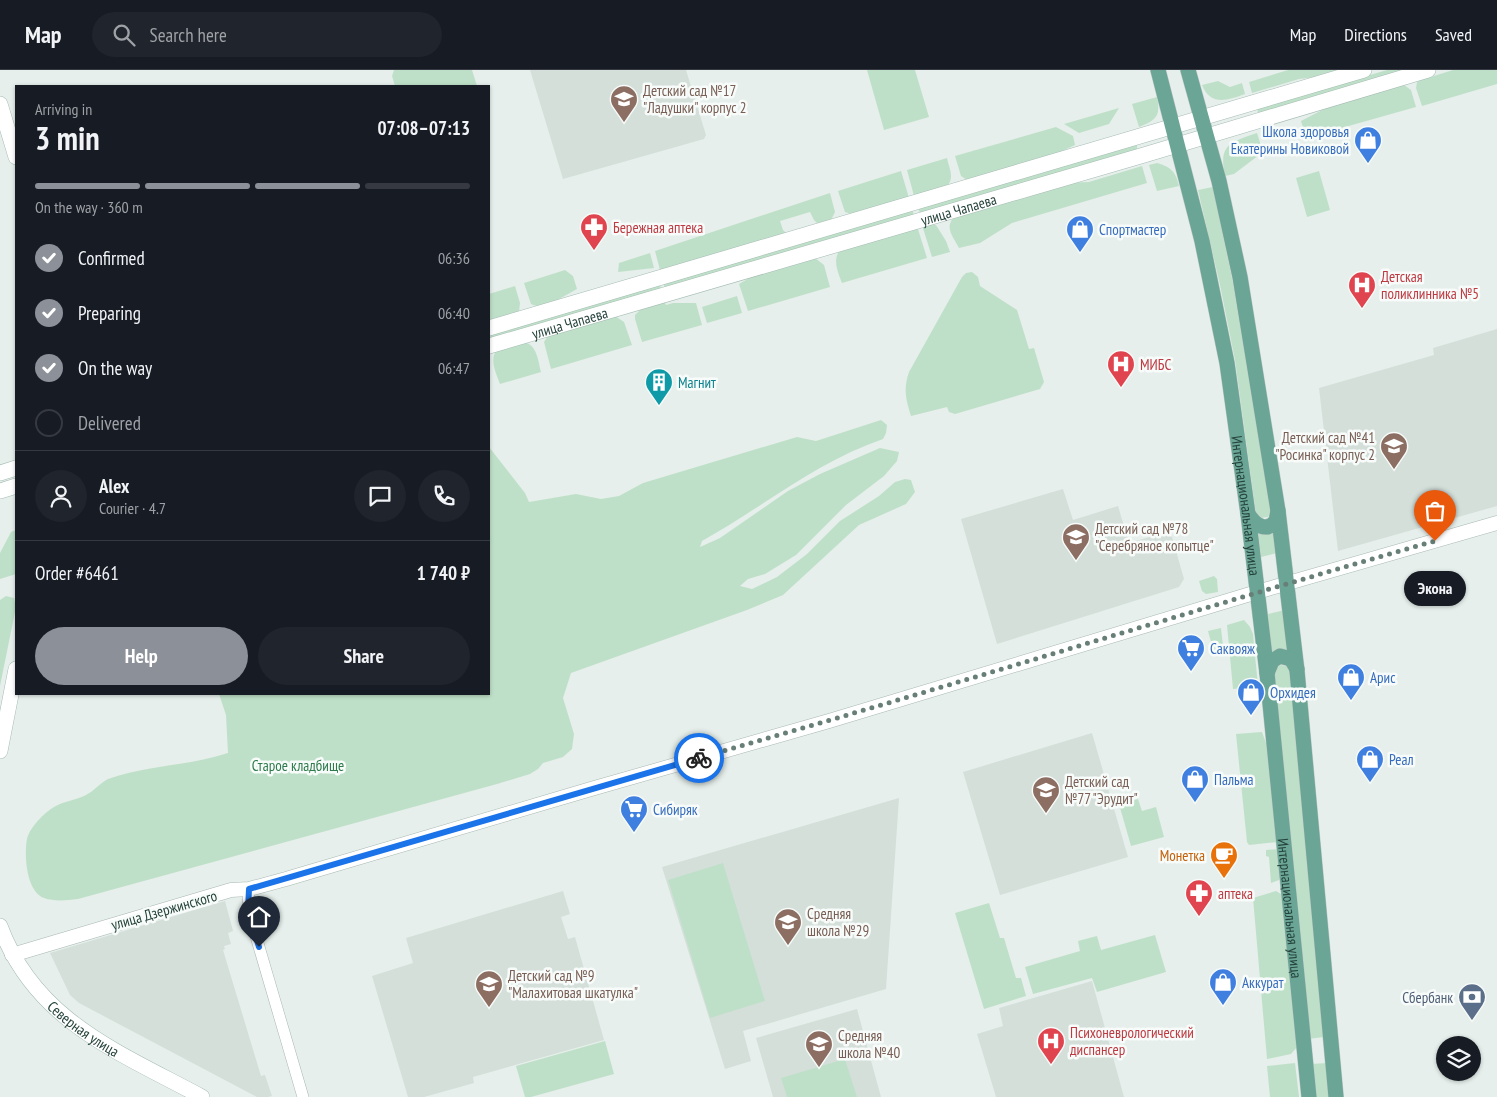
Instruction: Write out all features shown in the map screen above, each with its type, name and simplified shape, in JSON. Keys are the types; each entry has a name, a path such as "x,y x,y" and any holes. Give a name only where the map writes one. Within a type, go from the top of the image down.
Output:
{"main road":[{"name":"Интернациональная улица","path":"1158,70 1202,240 1227,363 1248,514 1267,673 1308,1097"},
{"name":"Интернациональная улица","path":"1188,70 1219,181 1240,277 1278,511 1297,671 1336,1097"},
{"name":"улица Чапаева","path":"490,328 1364,70"},
{"name":"улица Чапаева","path":"490,346 1428,70"},
{"path":"0,104 15,154"},
{"path":"0,473 15,468"},
{"path":"1248,514 1255,524 1264,527 1276,521 1278,511"},
{"path":"1267,673 1272,661 1280,656 1291,659 1297,671"},
{"path":"0,751 15,674"},
{"name":"Северная улица","path":"0,926 12,955 22,972 57,1012 104,1044 202,1097"}],"street":[{"name":"улица Дзержинского","path":"12,955 231,890 249,889 829,721 1257,592 1497,523"},
{"path":"249,889 248,910 303,1097"}],"shaded area":[{"name":"Детский сад №17 \"Ладушки\" корпус 2","path":"530,70 686,70 706,135 704,139 563,179"},
{"name":"Детский сад №41 \"Росинка\" корпус 2","path":"1497,329 1497,506 1338,551 1319,388 1434,355 1433,348"},
{"name":"Детский сад №78 \"Серебряное копытце\"","path":"1063,489 1073,520 1118,506 1129,543 1163,533 1172,537 1184,579 1179,587 997,644 961,519"},
{"name":"Детский сад №77 \"Эрудит\"","path":"1092,733 1128,857 1000,895 963,772"},
{"name":"Средняя школа №29","path":"899,798 886,989 743,1031 751,1061 725,1069 662,867"},
{"name":"Детский сад №9 \"Малахитовая шкатулка\"","path":"563,891 570,914 561,917 568,939 575,937 604,1040 473,1077 474,1083 424,1097 408,1097 372,976 413,963 406,938"},
{"path":"225,901 233,931 228,933 231,944 224,946 225,949 223,950 261,1076 265,1075 272,1096 268,1097 257,1097 79,1003 70,995 50,953"},
{"name":"Психоневрологический диспансер","path":"1092,981 1124,1097 996,1097 977,1034 1003,1026 999,1008"},
{"name":"Средняя школа №40","path":"857,1009 881,1097 773,1097 756,1038"}],"green space":[{"path":"394,70 472,70 477,85 395,85 392,76"},
{"path":"867,70 915,70 929,117 884,130"},
{"path":"1288,70 1341,70 1316,77 1299,79 1252,93 1249,82"},
{"path":"1387,70 1407,70 1258,113 1257,108"},
{"path":"1453,70 1497,70 1497,84 1422,106 1416,88 1417,82"},
{"path":"1218,81 1230,87 1242,83 1245,94 1226,100 1210,97 1202,85"},
{"path":"1404,85 1411,90 1416,107 1306,138 1301,121 1326,108"},
{"path":"1157,97 1158,113 1156,117 1139,127 1132,104"},
{"path":"1119,108 1109,124 1079,133 1064,124"},
{"path":"1056,127 1073,136 1075,145 1058,153 967,180 961,176 955,156"},
{"path":"1257,133 1263,152 1234,174 1225,176 1223,157 1225,151 1234,142"},
{"path":"1137,144 1137,150 920,213 918,208"},
{"path":"947,158 951,180 947,186 914,196 907,170"},
{"path":"1157,163 1166,166 1172,171 1179,186 1157,191 1149,165"},
{"path":"1142,166 1147,183 1012,223 980,243 959,248 950,232 950,224 956,215 1065,183 1089,182"},
{"path":"901,171 909,198 851,214 845,212 838,191"},
{"path":"1319,171 1330,210 1307,217 1296,178"},
{"path":"1213,187 1233,283 1271,512 1268,517 1260,518 1256,514 1235,360 1198,190"},
{"path":"830,193 835,212 831,220 817,223 810,212 780,221 783,230 791,238 660,270 655,251"},
{"path":"912,209 914,215 665,288 663,282"},
{"path":"922,225 936,225 946,241 950,252 932,257"},
{"path":"917,226 927,258 842,283 836,262 840,250"},
{"path":"650,253 654,268 618,272 619,263"},
{"path":"815,258 824,265 830,287 748,311 739,284 758,273"},
{"path":"565,270 573,276 577,289 548,304 536,306 531,304 524,283"},
{"path":"972,272 978,277 980,286 1017,310 1029,349 1034,348 1044,382 1040,389 955,414 949,412 947,407 911,416 906,394 909,372 962,277 966,273"},
{"path":"660,283 661,290 490,341 490,334"},
{"path":"515,286 520,303 519,312 490,322 490,294"},
{"path":"737,296 742,313 707,323 702,307"},
{"path":"664,301 666,305 673,303 696,303 702,325 642,342 635,315 642,308"},
{"path":"615,316 624,322 632,345 551,369 544,342 549,334"},
{"path":"524,342 532,346 538,358 541,372 500,384 493,362 497,349"},
{"name":"Старое кладбище","path":"881,420 887,425 883,439 812,472 702,541 700,547 720,538 788,491 820,474 880,448 899,452 897,461 884,476 846,505 796,555 765,574 748,579 740,586 752,589 777,577 807,554 840,521 879,496 895,482 905,479 911,480 915,492 906,504 859,525 783,595 747,610 571,673 563,698 574,734 572,749 563,757 543,763 530,774 497,784 78,899 48,899 38,894 33,888 26,863 27,839 34,825 54,807 86,795 108,779 123,774 198,761 228,753 226,715 219,695 490,695 490,448 525,493 529,502 576,494 601,499 619,496 643,483 797,437 816,441"},
{"path":"15,530 15,574 0,579 0,553 11,532"},
{"path":"1274,530 1277,553 1261,557 1258,532 1267,534"},
{"path":"1214,576 1217,579 1218,592 1206,594 1202,591 1199,581"},
{"path":"6,596 14,598 15,612 0,686 0,600"},
{"path":"1285,610 1289,652 1278,649 1271,652 1268,614"},
{"path":"1244,620 1253,634 1258,686 1233,689 1227,625"},
{"path":"1221,628 1224,655 1218,656 1217,652 1213,649 1208,631"},
{"path":"1281,665 1286,666 1291,671 1324,1037 1308,1039 1274,674 1277,667"},
{"path":"1262,732 1271,757 1278,842 1249,845 1247,842 1236,734"},
{"path":"1138,799 1142,811 1156,807 1164,837 1131,846 1119,804"},
{"path":"1279,849 1281,877 1279,880 1271,883 1269,857 1266,856 1266,850"},
{"path":"723,863 765,1001 710,1018 668,880"},
{"path":"1276,891 1283,898 1297,1047 1291,1054 1267,1059 1253,898"},
{"path":"989,903 1000,938 1004,938 1016,978 1021,978 1026,996 984,1009 955,913"},
{"path":"1155,935 1166,972 1097,992 1092,978 1033,994 1025,967 1080,951 1078,941 1097,936 1101,950"},
{"path":"605,1041 614,1074 531,1097 525,1097 516,1066"},
{"path":"845,1059 857,1097 787,1097 781,1078"},
{"path":"1295,1063 1299,1097 1270,1097 1267,1066"},
{"path":"1327,1063 1330,1097 1315,1097 1311,1064"}],"way so far":[{"path":"699,758 1435,541"}],"place":[{"name":"Детский сад №17 \"Ладушки\" корпус 2","path":"624,123"},
{"name":"Школа здоровья Екатерины Новиковой","path":"1368,164"},
{"name":"Бережная аптека","path":"594,251"},
{"name":"Спортмастер","path":"1080,253"},
{"name":"Детская поликлинника №5","path":"1362,309"},
{"name":"МИБС","path":"1121,388"},
{"name":"Магнит","path":"659,406"},
{"name":"Детский сад №41 \"Росинка\" корпус 2","path":"1394,470"},
{"name":"Экона","path":"1435,541"},
{"name":"Детский сад №78 \"Серебряное копытце\"","path":"1076,561"},
{"name":"Саквояж","path":"1191,672"},
{"name":"Арис","path":"1351,701"},
{"name":"Орхидея","path":"1251,716"},
{"name":"Реал","path":"1370,783"},
{"name":"Пальма","path":"1195,803"},
{"name":"Детский сад №77 \"Эрудит\"","path":"1046,814"},
{"name":"Сибиряк","path":"634,833"},
{"name":"Монетка","path":"1224,879"},
{"name":"аптека","path":"1199,917"},
{"name":"Средняя школа №29","path":"788,946"},
{"name":"Аккурат","path":"1223,1006"},
{"name":"Детский сад №9 \"Малахитовая шкатулка\"","path":"489,1008"},
{"name":"Сбербанк","path":"1472,1021"},
{"name":"Психоневрологический диспансер","path":"1051,1065"},
{"name":"Средняя школа №40","path":"819,1068"}],"route":[{"path":"259,947 248,910 249,889 699,758"}]}
